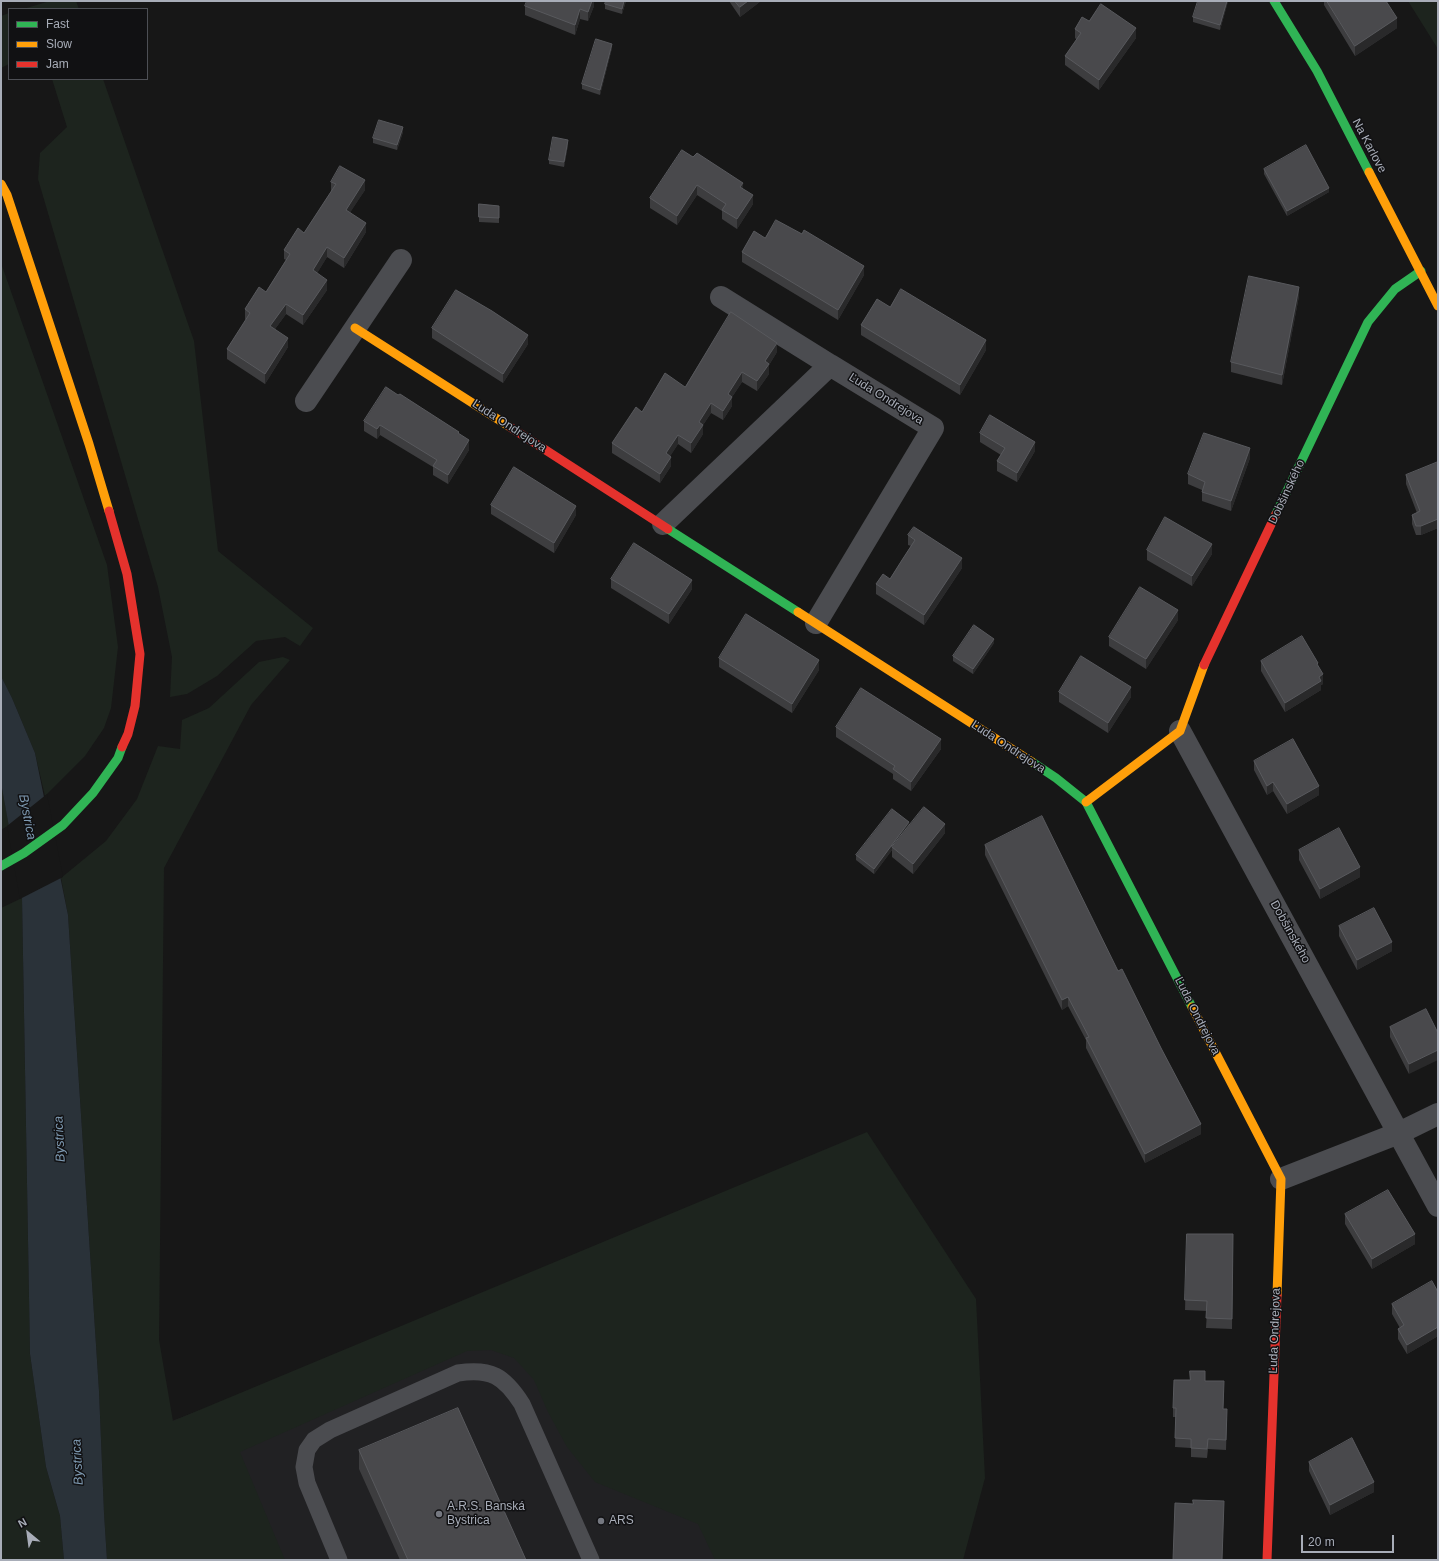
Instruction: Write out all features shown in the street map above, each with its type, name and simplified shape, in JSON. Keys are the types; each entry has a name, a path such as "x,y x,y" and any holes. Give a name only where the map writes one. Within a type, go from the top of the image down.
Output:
{"street":[{"name":"Na Karlove","path":"1274,1 1316,71 1438,306"},
{"path":"1,184 9,202 87,436 127,574 140,654 136,699 128,734 118,758 93,793 64,825 24,853 1,866"},
{"path":"306,401 401,260"},
{"name":"Dobšinského","path":"1421,271 1395,289 1368,322 1200,674 1180,731 1438,1206"},
{"name":"Ľuda Ondrejova","path":"720,297 933,428 816,623"},
{"name":"Ľuda Ondrejova","path":"355,328 663,524 1056,778 1086,802 1281,1179 1267,1560"},
{"path":"663,524 830,365"},
{"path":"1086,802 1180,731"},
{"path":"1281,1179 1399,1133 1438,1114"}],"lane":[{"path":"339,1560 307,1483 304,1467 307,1450 314,1440 330,1430 458,1373 475,1370 491,1373 504,1381 515,1392 522,1404 591,1560"}],"shaded area":[{"path":"50,1 76,1 79,8 26,8"},
{"path":"1408,1 1438,1 1438,49"},
{"path":"8,13 8,64 1,68 1,16"},
{"path":"52,80 103,80 194,341 218,551 313,628 300,646 285,637 256,641 217,676 187,694 170,697 172,657 158,587 38,179 40,153 67,127"},
{"path":"1,263 107,565 118,647 111,708 104,728 85,756 45,796 35,753 1,676"},
{"path":"283,657 290,660 251,705 164,868 159,1340 173,1421 867,1132 976,1299 985,1478 963,1560 715,1560 698,1524 595,1482 567,1447 548,1412 534,1380 514,1358 491,1350 467,1351 240,1452 285,1560 107,1560 99,1391 68,915 61,878 106,841 137,799 158,746 180,749 182,720 209,708 259,662"},
{"path":"1,783 9,825 1,830"},
{"path":"22,898 30,1354 46,1467 60,1516 64,1560 1,1560 1,908"},
{"path":"516,1288 720,1501 749,1560 201,1560 172,1421"}],"water":[{"name":"Bystrica","path":"1,676 35,753 68,915 99,1391 107,1560 64,1560 60,1516 46,1467 30,1354 22,898 1,783"}],"pier":[{"path":"47,794 63,877 20,899 7,826"}],"building":[{"path":"527,1 592,1 588,12 580,9 575,25 525,6"},
{"path":"606,1 624,1 622,9 605,4"},
{"path":"735,1 748,1 740,7"},
{"path":"1198,1 1227,1 1220,25 1193,17"},
{"path":"1327,1 1386,1 1397,18 1355,46"},
{"path":"1101,4 1136,28 1099,80 1065,56 1081,33 1075,29 1082,17 1089,21"},
{"path":"596,39 612,44 600,90 582,84"},
{"path":"379,120 403,127 397,145 373,138"},
{"path":"553,137 568,140 564,162 549,160"},
{"path":"1306,145 1329,188 1287,211 1264,169"},
{"path":"682,150 693,157 697,153 743,183 740,187 753,195 737,219 722,210 726,204 697,185 677,216 650,198"},
{"path":"340,166 365,180 346,210 366,223 344,258 327,247 313,270 327,280 303,315 286,304 270,326 288,338 265,374 227,349 250,313 245,309 259,287 266,292 290,254 284,250 298,228 304,233 336,184 331,182"},
{"path":"479,204 499,206 499,218 479,217"},
{"path":"776,220 802,234 804,230 864,266 838,310 742,252 754,231 765,238"},
{"path":"1249,276 1299,287 1282,375 1231,362"},
{"path":"901,289 986,340 960,385 861,325 877,299 890,307"},
{"path":"456,290 492,311 528,335 503,374 432,328"},
{"path":"731,312 777,343 765,361 769,364 757,381 742,372 728,394 732,397 723,411 711,403 699,422 703,425 691,443 678,435 666,453 671,457 660,474 612,443 636,407 642,412 665,373 685,387"},
{"path":"386,387 398,395 400,394 469,440 448,475 433,466 437,460 380,425 377,429 364,421"},
{"path":"990,415 1035,442 1017,473 997,461 1005,448 980,433"},
{"path":"1204,433 1250,448 1231,501 1202,492 1205,482 1188,474"},
{"path":"1438,462 1438,519 1421,526 1416,526 1412,515 1420,511 1406,475"},
{"path":"514,467 576,506 554,543 491,505"},
{"path":"1165,517 1212,544 1192,576 1147,550"},
{"path":"914,527 962,558 924,615 876,584 883,574 890,579 915,540 908,535"},
{"path":"634,543 692,580 669,614 611,579"},
{"path":"1140,587 1178,610 1146,659 1109,637"},
{"path":"746,614 819,660 792,704 719,658"},
{"path":"974,625 994,639 973,669 953,656"},
{"path":"1302,636 1323,674 1319,677 1321,681 1285,703 1261,661"},
{"path":"1081,656 1131,687 1108,723 1059,692"},
{"path":"861,688 941,739 911,782 893,769 895,766 836,727"},
{"path":"1293,739 1319,786 1287,804 1273,782 1267,786 1254,761"},
{"path":"924,807 945,824 913,864 892,847"},
{"path":"892,809 909,822 874,869 856,855"},
{"path":"1042,816 1118,971 1122,969 1201,1124 1145,1154 1086,1038 1089,1037 1068,997 1062,1000 985,845"},
{"path":"1339,828 1360,867 1320,889 1299,850"},
{"path":"1374,908 1392,942 1357,960 1339,926"},
{"path":"1426,1009 1438,1033 1438,1050 1409,1064 1390,1027"},
{"path":"1388,1190 1415,1234 1372,1259 1345,1214"},
{"path":"1187,1234 1233,1234 1232,1319 1206,1318 1207,1301 1185,1300"},
{"path":"1432,1281 1438,1292 1438,1327 1407,1345 1398,1329 1404,1325 1392,1304"},
{"path":"1190,1371 1205,1371 1205,1381 1224,1381 1223,1409 1227,1409 1226,1440 1208,1439 1207,1449 1191,1448 1191,1439 1175,1438 1176,1408 1173,1408 1174,1380 1190,1380"},
{"name":"A.R.S. Banská Bystrica","path":"458,1408 526,1560 408,1560 359,1450"},
{"path":"1352,1438 1374,1482 1330,1505 1309,1462"},
{"path":"1193,1500 1224,1501 1222,1560 1173,1560 1175,1503 1193,1504"}],"traffic: fast":[{"path":"1274,1 1317,71 1369,172"},
{"path":"1276,514 1368,322 1395,289 1421,271"},
{"path":"668,529 798,612"},
{"path":"1,866 24,853 63,825 93,793 118,758 122,747"},
{"path":"1032,762 1056,778 1086,802 1192,1007"}],"traffic: slow":[{"path":"1369,172 1438,306"},
{"path":"1,184 7,195 89,444 109,511"},
{"path":"355,328 510,427"},
{"path":"798,612 1032,762"},
{"path":"1086,802 1180,731 1204,665"},
{"path":"1192,1007 1281,1179 1277,1295"}],"traffic: jam":[{"path":"510,427 668,529"},
{"path":"109,511 127,574 140,654 135,706 128,734 122,747"},
{"path":"1204,665 1276,514"},
{"path":"1267,1560 1277,1295"}],"place":[{"name":"A.R.S. Banská Bystrica","path":"439,1514"},
{"name":"ARS","path":"601,1521"}]}
